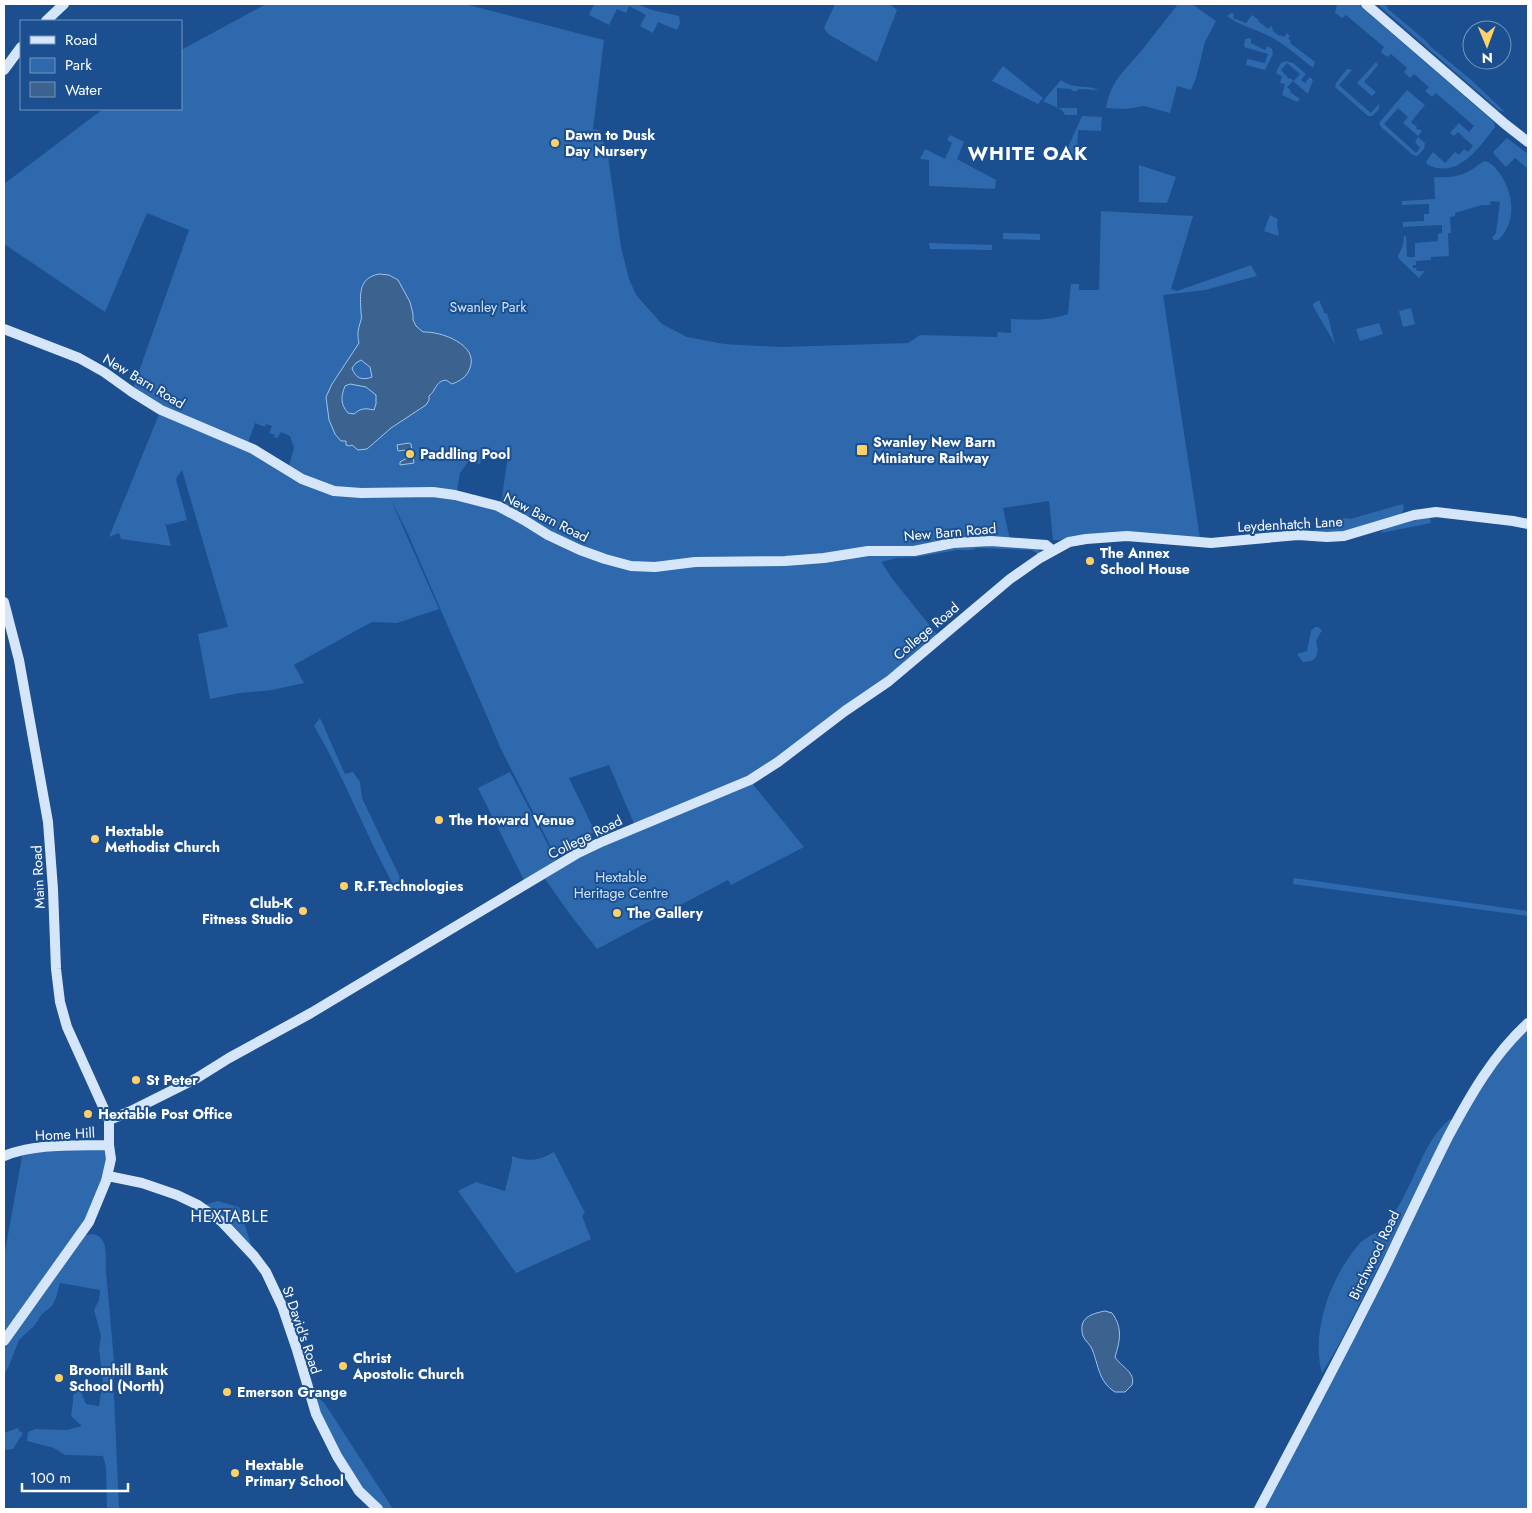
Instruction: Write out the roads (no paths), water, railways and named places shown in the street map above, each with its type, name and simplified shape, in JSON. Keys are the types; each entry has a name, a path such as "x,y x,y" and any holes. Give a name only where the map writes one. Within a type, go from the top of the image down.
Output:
{"street":[{"path":"47,20 64,4"},
{"path":"1366,4 1528,142"},
{"path":"4,70 20,48"},
{"name":"New Barn Road","path":"4,329 79,358 104,372 161,410 253,449 302,479 334,491 360,493 433,492 464,497 498,506 548,535 580,550 631,566 654,567 695,562 785,561 824,558 868,551 914,551 953,543 991,541 1046,545 1052,550"},
{"name":"Leydenhatch Lane","path":"1052,550 1069,542 1086,538 1127,536 1211,543 1298,535 1344,536 1414,515 1436,512 1528,524"},
{"name":"College Road","path":"109,1120 197,1078 229,1058 311,1013 578,853 750,780 768,770 889,680 994,592 1052,550"},
{"name":"Main Road","path":"4,602 19,660 48,822 54,889 56,969 60,1002 67,1026 109,1120 108,1145 111,1159 108,1176 89,1222 4,1341"},
{"name":"Birchwood Road","path":"1259,1509 1341,1354 1466,1105 1482,1078 1528,1023"},
{"name":"Home Hill","path":"4,1156 42,1148 108,1145"},
{"name":"St David's Road","path":"108,1176 142,1183 177,1195 198,1205 222,1222 254,1256 266,1272 282,1306 316,1414 336,1456 359,1491 378,1509"}],"water":[{"path":"379,274 389,275 398,280 410,302 416,326 423,332 439,334 457,341 464,346 471,360 469,371 458,382 452,384 446,380 440,382 429,396 426,405 391,428 367,449 358,450 352,445 346,445 346,441 341,441 335,434 329,420 326,397 332,384 359,343 362,288 367,279","holes":["361,360 370,367 372,377 362,379 355,374 352,368","350,384 366,387 376,395 374,410 363,409 354,414 348,413 342,403 342,397 345,386"]},
{"name":"Paddling Pool","path":"411,444 414,463 400,465 400,462 407,458 406,451 398,451 397,445"},
{"path":"1105,1311 1112,1313 1118,1324 1120,1335 1115,1357 1130,1373 1133,1380 1132,1385 1125,1392 1115,1392 1105,1383 1092,1349 1083,1336 1082,1325 1086,1318"}],"place":[{"name":"Dawn to Dusk Day Nursery","path":"555,143"},
{"name":"Swanley New Barn Miniature Railway","path":"862,450"},
{"name":"Paddling Pool","path":"410,454"},
{"name":"The Annex School House","path":"1090,561"},
{"name":"The Howard Venue","path":"439,820"},
{"name":"Hextable Methodist Church","path":"95,839"},
{"name":"R.F.Technologies","path":"344,886"},
{"name":"Club-K Fitness Studio","path":"303,911"},
{"name":"The Gallery","path":"617,913"},
{"name":"St Peter","path":"136,1080"},
{"name":"Hextable Post Office","path":"88,1114"},
{"name":"Christ Apostolic Church","path":"343,1366"},
{"name":"Broomhill Bank School (North)","path":"59,1378"},
{"name":"Emerson Grange","path":"227,1392"},
{"name":"Hextable Primary School","path":"235,1473"}],"district":[{"name":"WHITE OAK","path":"1028,153"},
{"name":"HEXTABLE","path":"230,1216"}],"park label":[{"name":"Swanley Park","path":"488,307"},
{"name":"Hextable Heritage Centre","path":"621,886"}]}
